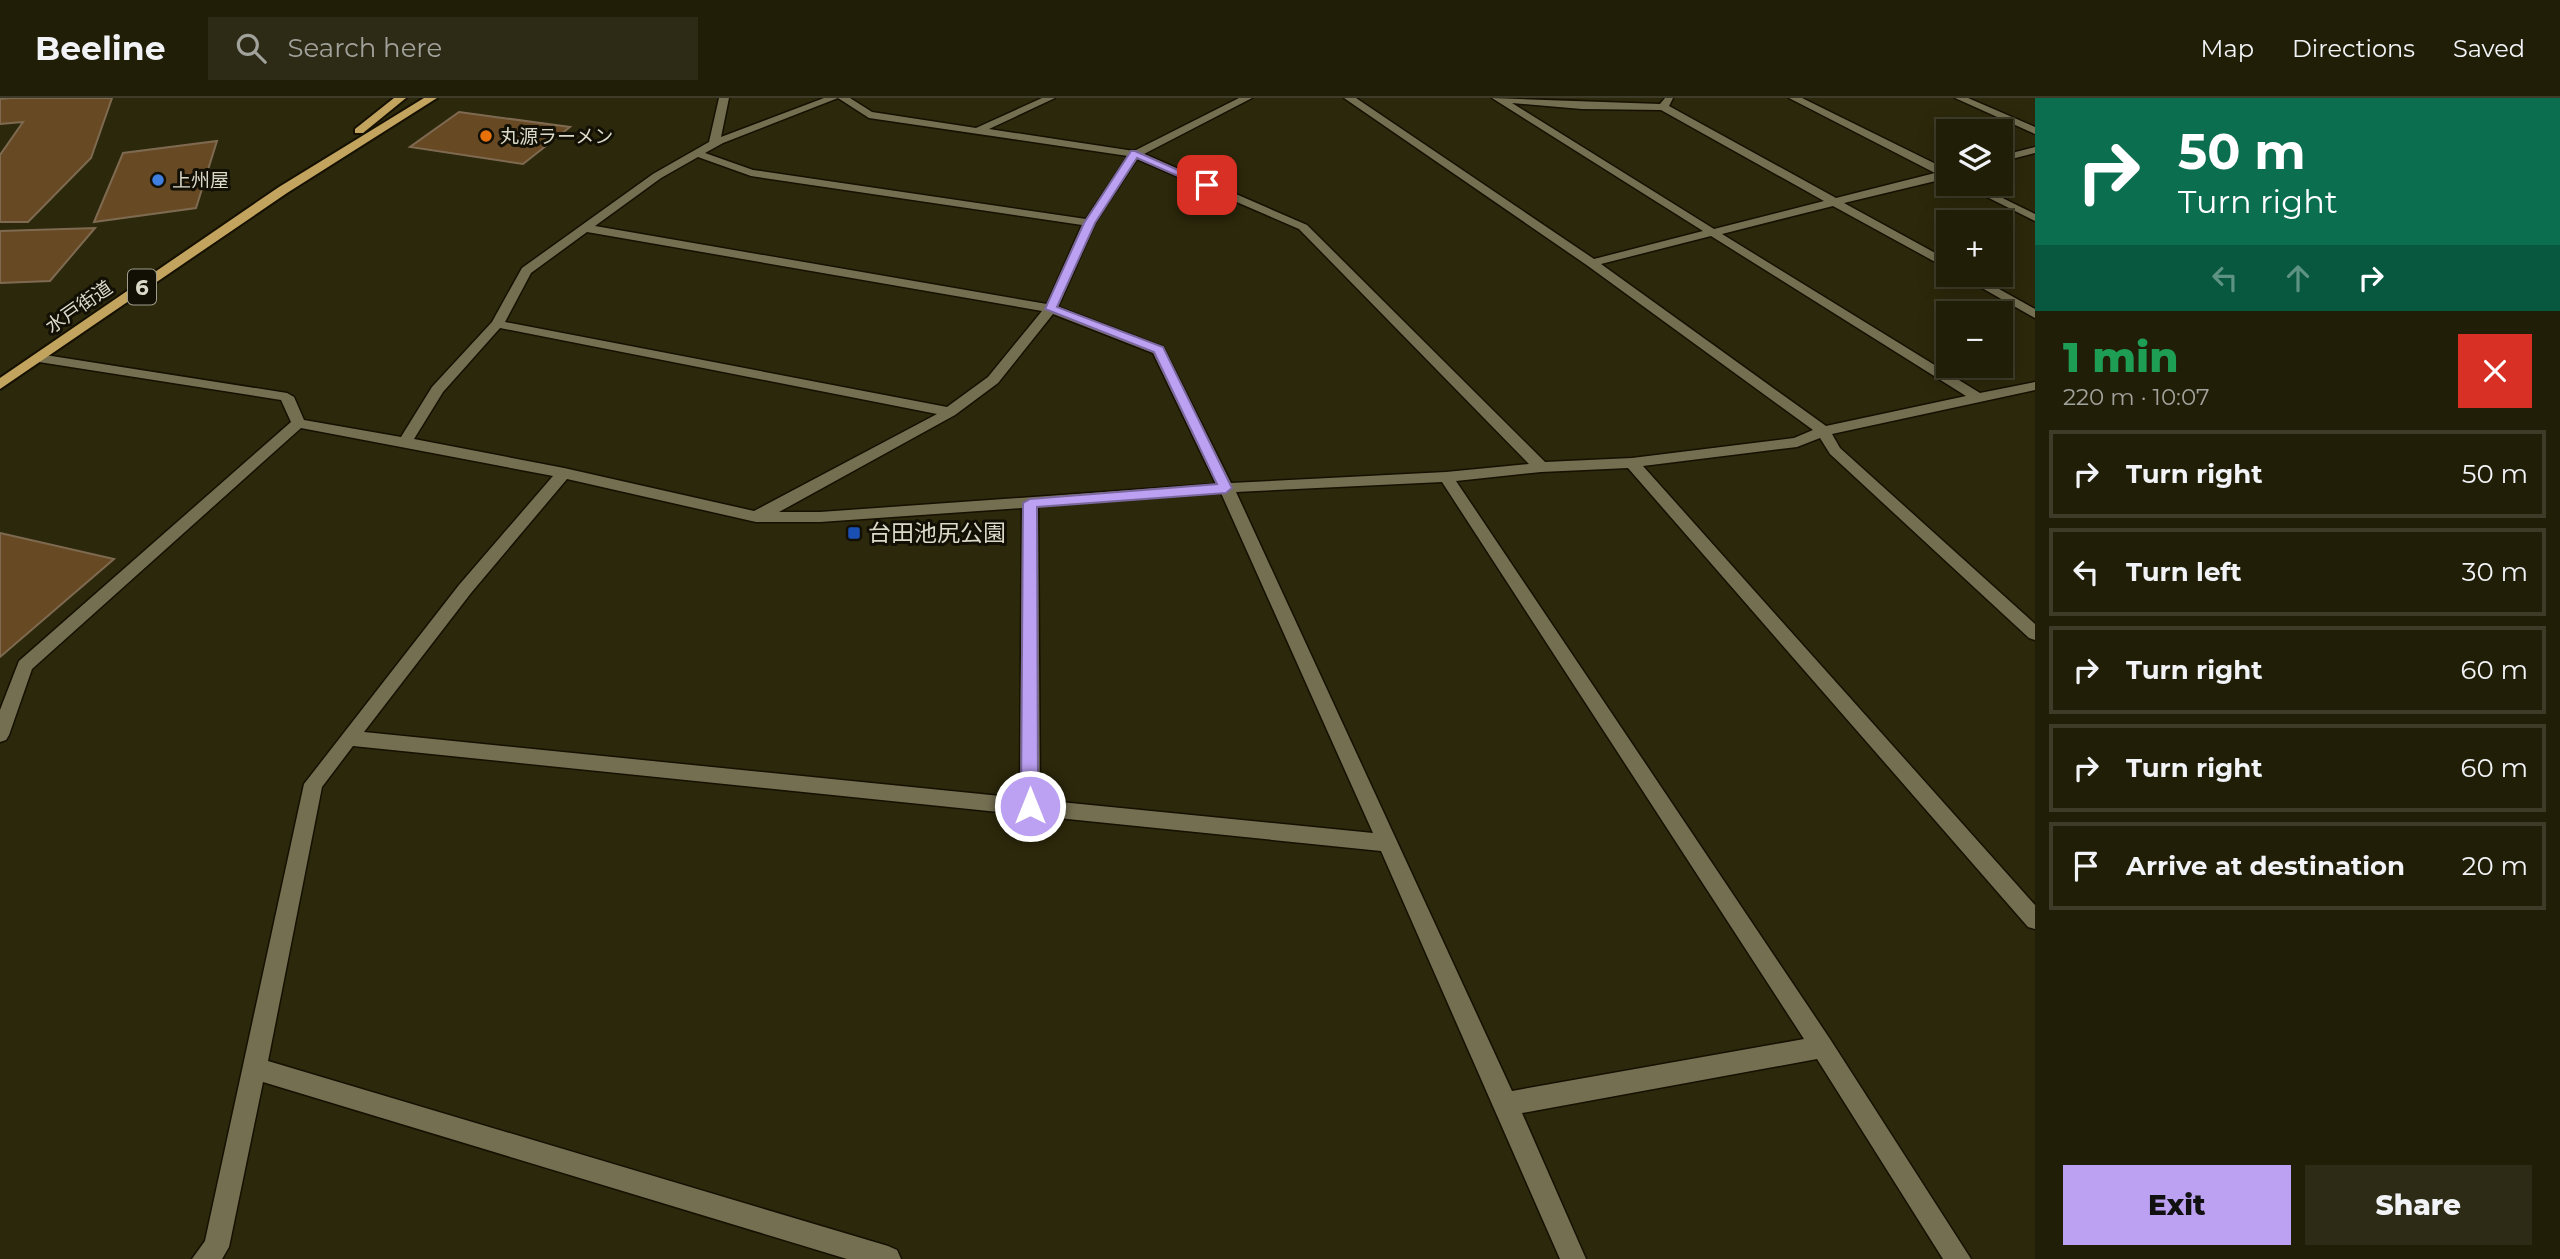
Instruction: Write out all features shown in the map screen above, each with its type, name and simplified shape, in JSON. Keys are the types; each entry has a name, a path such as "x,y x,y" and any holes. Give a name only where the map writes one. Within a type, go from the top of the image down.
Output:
{"highway":[{"name":"水戸街道","path":"284,190 401,98"},
{"name":"水戸街道","path":"0,385 284,190 432,98"}],"street":[{"path":"714,144 724,98"},
{"path":"405,442 437,390 496,324 526,271 657,176 714,144 833,98"},
{"path":"843,98 869,115 1135,153 1303,227 1541,467"},
{"path":"979,130 1050,98"},
{"path":"756,517 950,412 993,380 1051,309 1089,223 1135,153 1247,98"},
{"path":"1349,98 1592,263 1823,431 1835,451 2035,634"},
{"path":"1496,98 1582,106 1666,103 1936,258"},
{"path":"1496,98 1978,398"},
{"path":"1794,98 1936,169"},
{"path":"1960,98 2035,131"},
{"path":"2013,156 2035,150"},
{"path":"698,153 751,173 1089,223"},
{"path":"1592,263 1936,177"},
{"path":"1990,196 2035,218"},
{"path":"584,228 1051,309 1158,350 1226,488 1385,843 1506,1104 1573,1259"},
{"path":"1987,287 2035,314"},
{"path":"496,324 950,412"},
{"path":"38,358 288,397 298,423"},
{"path":"298,423 564,473 756,517 820,517 1632,463 1797,442 1823,431 2035,387"},
{"path":"0,735 25,666 298,423"},
{"path":"1632,463 2035,920"},
{"path":"205,1259 216,1247 313,784 465,589 564,473"},
{"path":"1446,477 1822,1047 1958,1259"},
{"path":"1030,503 1030,806"},
{"path":"349,738 1385,843"},
{"path":"1506,1104 1822,1047"},
{"path":"255,1068 888,1259"}],"building":[{"path":"112,98 91,158 28,222 0,222 0,155 23,122 0,124 0,99"},
{"path":"459,112 570,127 523,164 410,147"},
{"name":"上州屋","path":"217,141 196,208 94,222 123,153"},
{"path":"95,228 50,281 0,283 0,231"},
{"path":"0,533 114,559 0,657"}],"place":[{"name":"丸源ラーメン","path":"486,136"},
{"name":"上州屋","path":"158,180"},
{"name":"台田池尻公園","path":"854,533"}],"route":[{"path":"1030,806 1030,503 1226,488 1158,350 1051,309 1089,223 1135,153 1207,185"}]}
